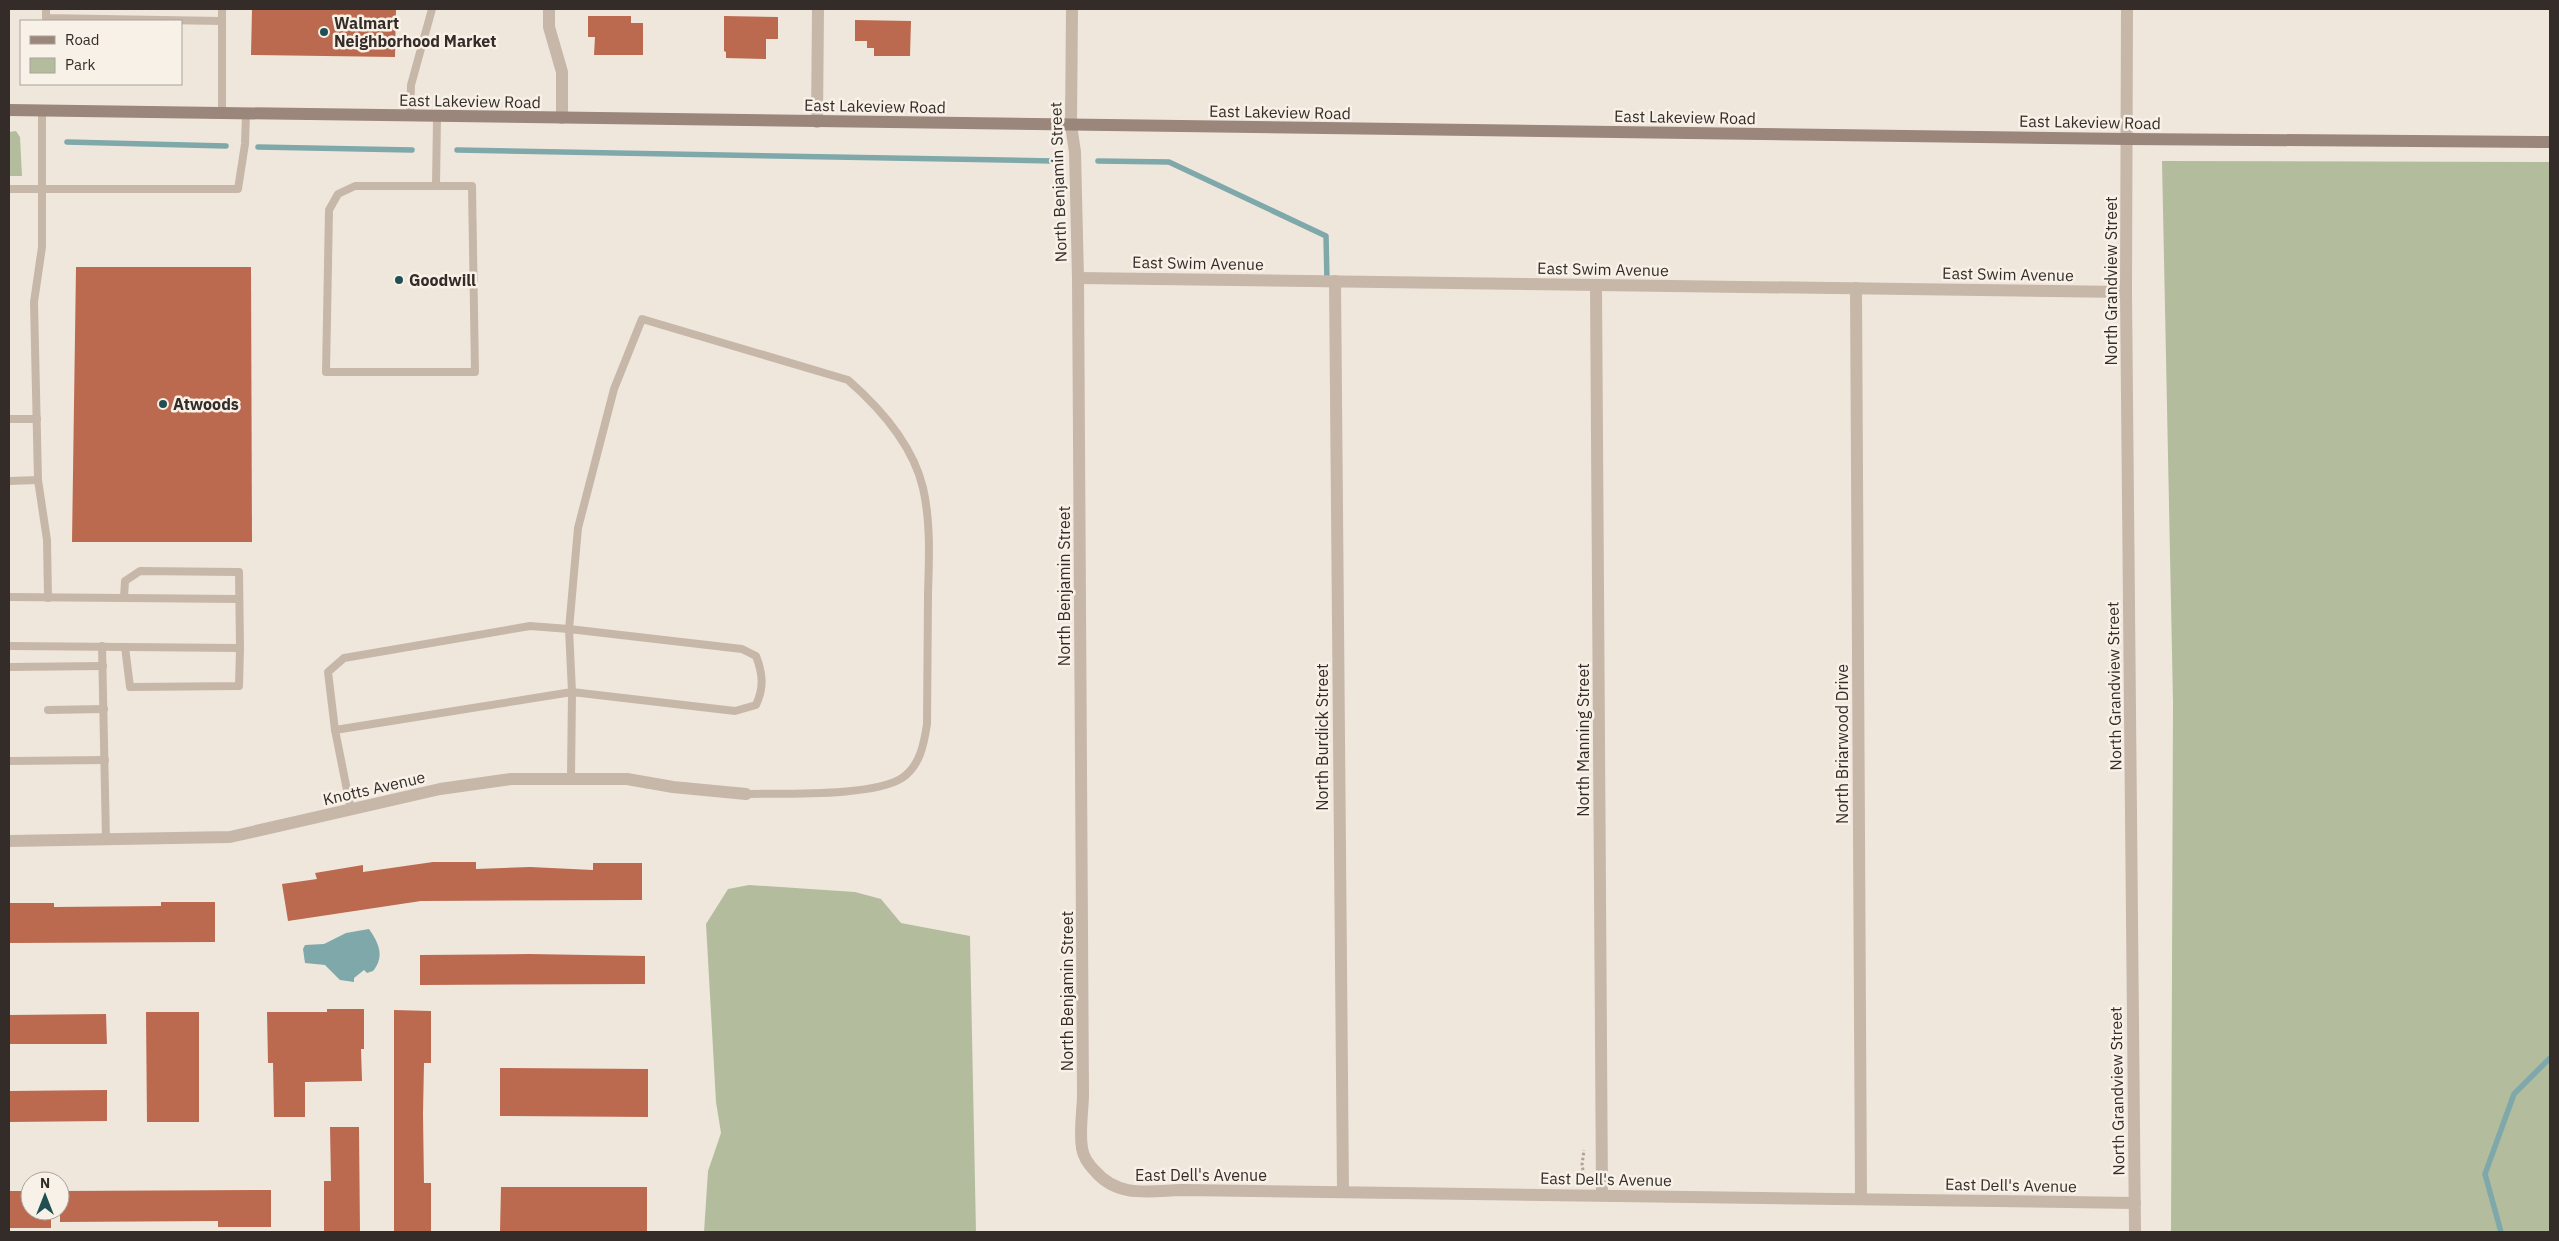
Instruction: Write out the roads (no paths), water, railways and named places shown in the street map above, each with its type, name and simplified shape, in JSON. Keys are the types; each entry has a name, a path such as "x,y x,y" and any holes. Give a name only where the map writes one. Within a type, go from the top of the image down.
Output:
{"street":[{"path":"549,9 550,27 562,72 562,118"},
{"path":"817,122 818,9"},
{"name":"North Benjamin Street","path":"1072,9 1070,125 1075,152 1078,278 1084,1094 1081,1135 1082,1150 1088,1162"},
{"name":"North Grandview Street","path":"2127,9 2126,292 2135,1232"},
{"name":"East Lakeview Road","path":"9,110 2128,139 2550,142"},
{"name":"East Swim Avenue","path":"1078,278 2126,292"},
{"name":"North Burdick Street","path":"1335,281 1343,1192"},
{"name":"North Manning Street","path":"1596,285 1602,1195"},
{"name":"North Briarwood Drive","path":"1856,288 1861,1199"},
{"name":"Knotts Avenue","path":"9,842 230,837 440,790 502,780 571,777 627,779 673,787 746,794"},
{"name":"East Dell's Avenue","path":"1088,1162 1105,1181 1130,1192 1181,1190 2135,1203"}],"lane":[{"path":"46,9 46,18 163,20"},
{"path":"222,9 222,114"},
{"path":"410,116 411,85 432,9"},
{"path":"182,20 222,21"},
{"path":"42,110 42,247 34,302 38,480 47,540 48,598"},
{"path":"9,189 238,189 245,144 246,114"},
{"path":"436,186 437,117"},
{"path":"355,186 436,186 472,186 475,372 326,372 329,210 338,194 355,186"},
{"path":"571,777 572,692 569,629 578,528 614,389 642,319 848,380 872,401 893,428 910,457 923,487 929,541 927,724 923,748 913,767 902,778 882,786 830,791 746,794"},
{"path":"9,419 37,419"},
{"path":"9,481 38,480"},
{"path":"124,598 125,581 140,570 239,572 239,686 130,686 125,647"},
{"path":"9,597 239,599"},
{"path":"335,730 572,692 735,711 756,705 761,695 763,681 756,656 742,649 530,626 344,658 328,672 335,730 351,810"},
{"path":"9,646 240,648"},
{"path":"102,646 106,840"},
{"path":"9,667 103,666"},
{"path":"48,710 104,709"},
{"path":"9,761 105,760"}],"water":[{"path":"369,929 378,945 379,960 373,971 367,973 364,970 354,978 354,982 340,980 325,965 305,963 303,949 305,945 324,944 346,933"}],"waterway":[{"path":"67,142 226,146"},
{"path":"258,147 412,150"},
{"path":"457,150 1053,161"},
{"path":"1098,161 1169,162 1326,236 1327,281"},
{"path":"2501,1232 2485,1174 2514,1094 2550,1058"}],"place":[{"name":"Walmart Neighborhood Market","path":"324,32"},
{"name":"Goodwill","path":"399,280"},
{"name":"Atwoods","path":"163,404"}]}
